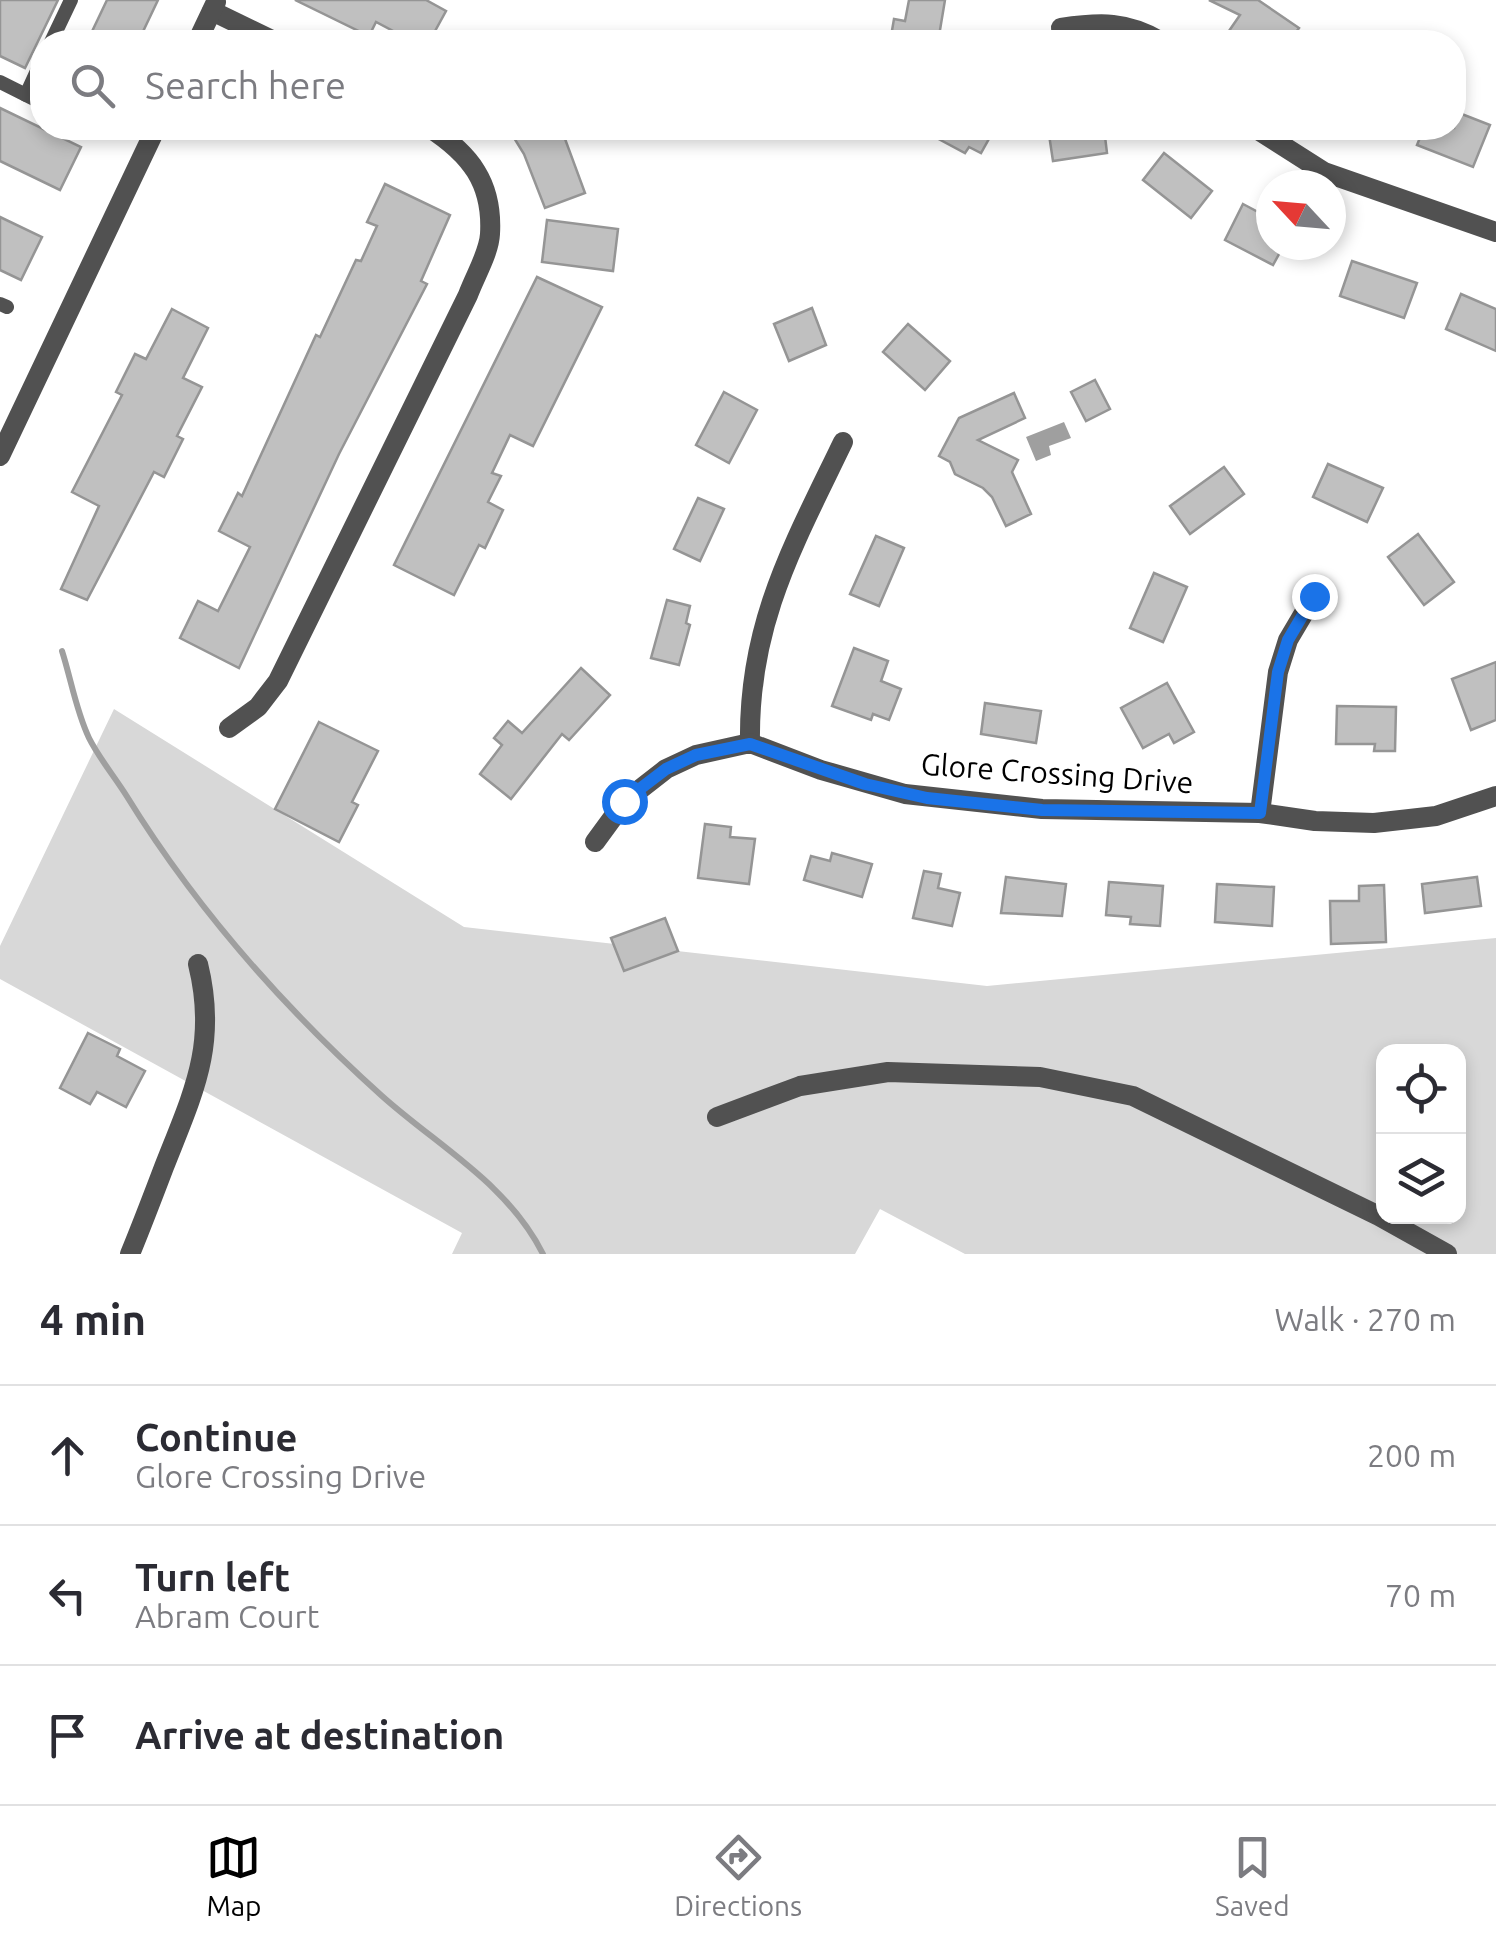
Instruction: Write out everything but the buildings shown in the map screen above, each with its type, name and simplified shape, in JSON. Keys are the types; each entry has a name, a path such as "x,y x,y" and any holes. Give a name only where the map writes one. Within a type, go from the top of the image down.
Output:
{"street":[{"path":"203,30 215,6 256,30"},
{"path":"1062,28 1102,22 1134,30"},
{"path":"0,456 150,140"},
{"path":"229,728 258,706 278,681 468,295 490,236 485,188 462,148 449,140"},
{"path":"1273,140 1324,172 1496,232"},
{"path":"595,842 624,801 666,769 696,755 750,744 749,694 779,574 843,442"},
{"path":"1260,813 1278,672 1288,640 1314,596"},
{"name":"Glore Crossing Drive","path":"750,744 865,784 927,798 1042,810 1260,813 1315,821 1374,823 1436,816 1496,796"},
{"path":"130,1254 192,1103 206,1042 204,990 198,964"},
{"path":"717,1117 800,1086 888,1072 1040,1077 1133,1096 1379,1216 1448,1254"}],"lane":[{"path":"57,30 71,0"},
{"path":"0,82 30,97"},
{"path":"26,95 30,86"}],"shaded area":[{"path":"1064,422 1071,438 1049,446 1051,455 1036,461 1026,437"},
{"path":"114,709 464,927 987,986 1496,938 1496,1254 965,1254 880,1209 855,1254 452,1254 462,1233 0,979 0,946"}],"waterway":[{"path":"62,651 93,745 211,916 310,1028 382,1096 491,1186 528,1229 543,1254"}],"route":[{"path":"624,801 666,769 696,755 750,744 865,784 927,798 1042,810 1260,813 1278,672 1288,640 1314,596"}]}
